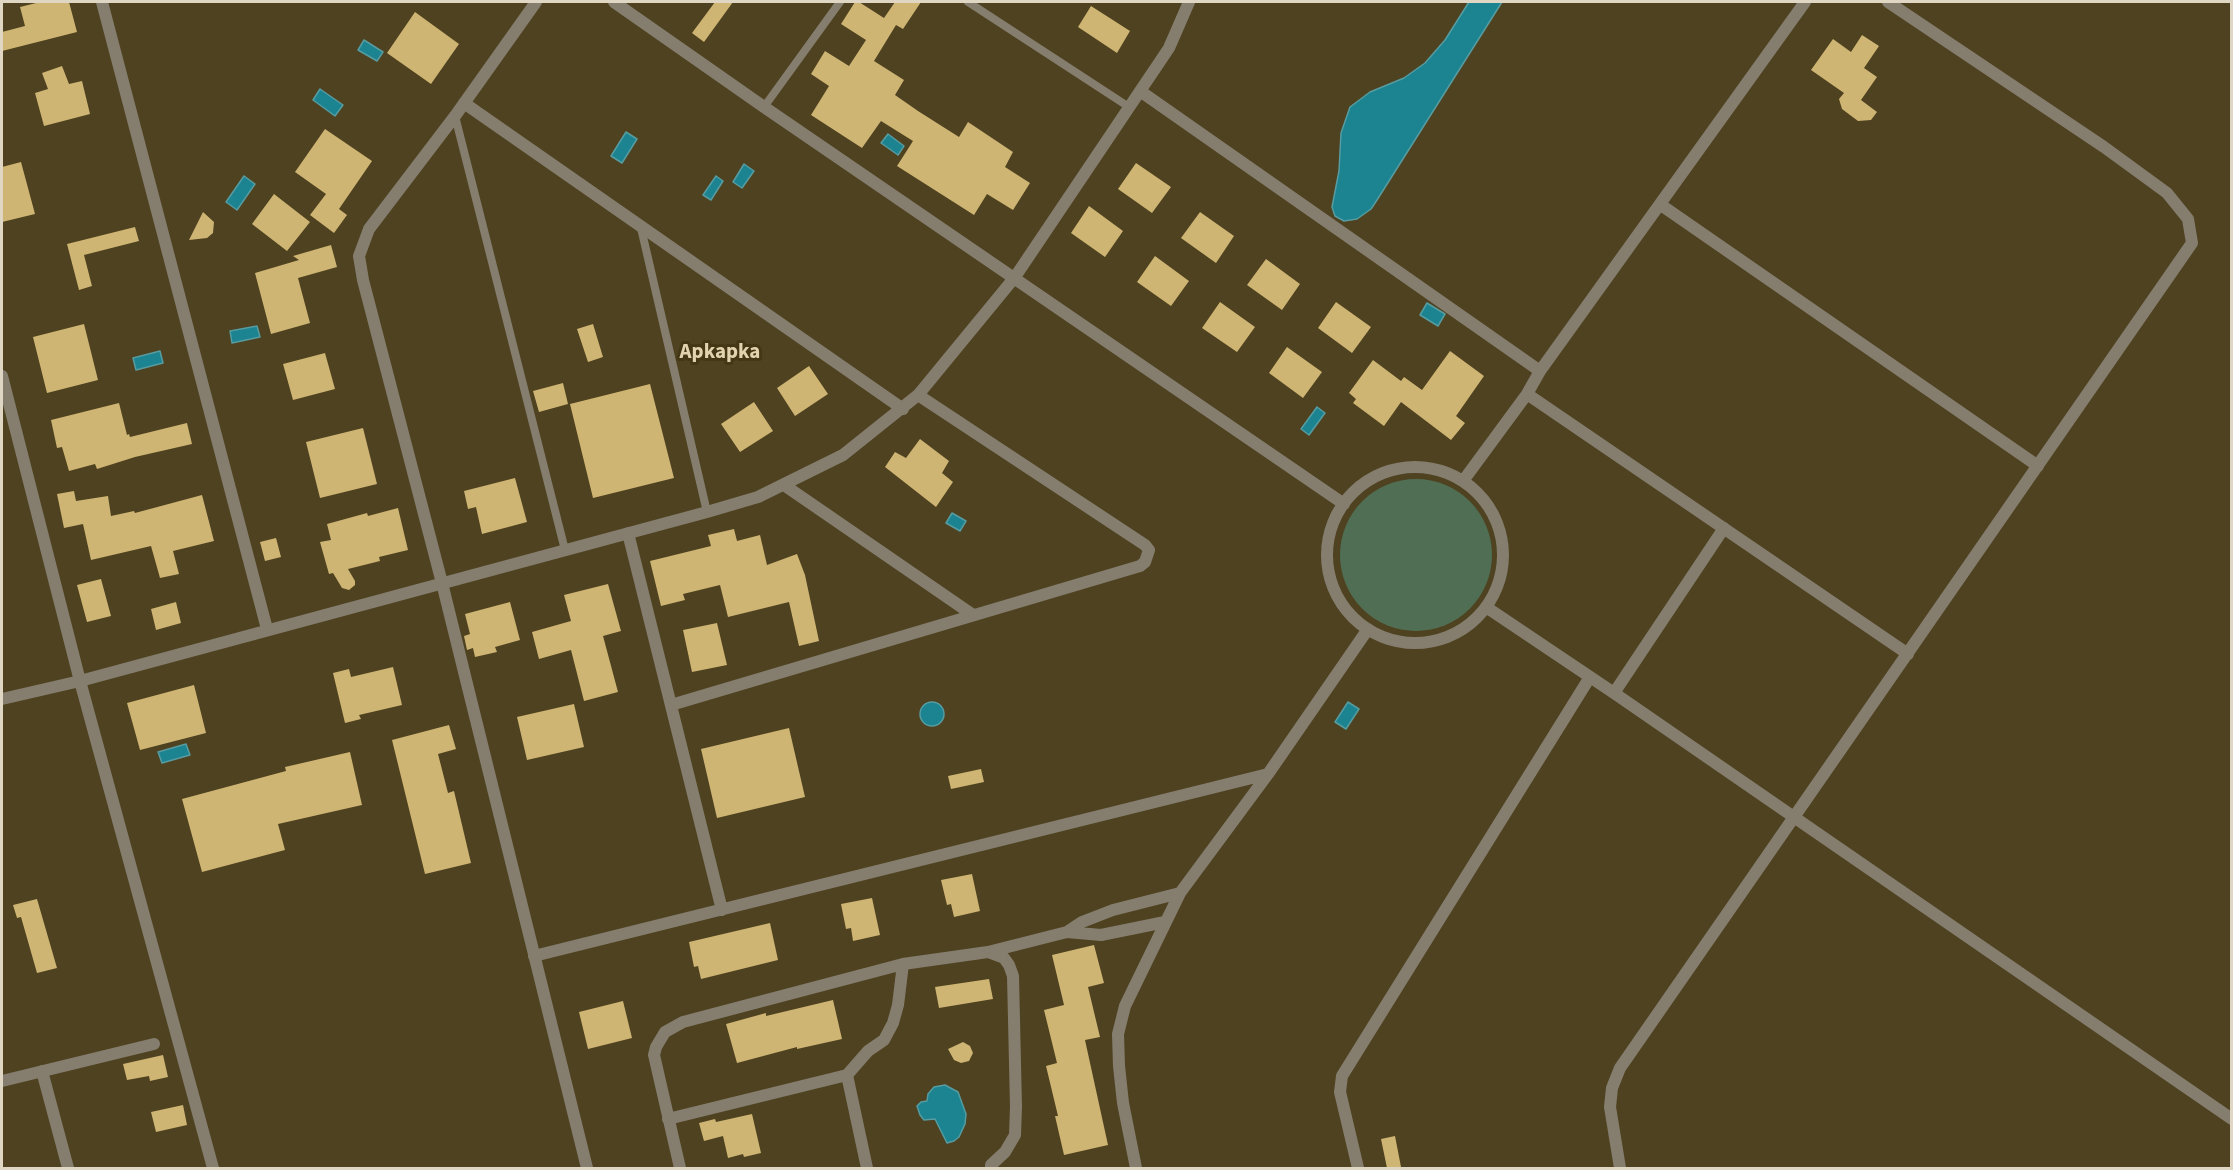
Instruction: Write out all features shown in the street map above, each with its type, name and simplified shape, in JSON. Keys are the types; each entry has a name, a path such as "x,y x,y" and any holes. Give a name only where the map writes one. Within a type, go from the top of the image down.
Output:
{"street":[{"path":"102,2 267,629"},
{"path":"536,2 455,116 369,229 359,256 586,1168"},
{"path":"614,2 1344,504"},
{"path":"2,699 80,681 708,512 758,497 843,455 918,395 1015,277 1169,48 1189,2"},
{"path":"1463,481 1804,2"},
{"path":"1620,1168 1610,1107 1612,1088 1620,1068 2192,243 2188,219 2167,193 1888,2"},
{"path":"1140,91 1540,371"},
{"path":"464,103 903,409"},
{"path":"1661,205 2038,466"},
{"path":"2,376 80,681 213,1168"},
{"path":"1527,394 1908,654"},
{"path":"671,705 1140,566 1149,556 1149,550 1145,545 1124,529 918,395"},
{"path":"1404,467 1434,469 1463,481 1485,501 1493,514 1502,544 1501,574 1486,607 1469,625 1456,633 1427,642 1396,641 1368,629 1356,620 1338,596 1328,566 1330,536 1334,521 1344,504 1362,485 1375,476 1404,467"},
{"path":"784,485 973,615"},
{"path":"1614,693 1724,528"},
{"path":"628,533 722,910"},
{"path":"1486,607 2232,1119"},
{"path":"1136,1168 1119,1066 1118,1034 1125,1006 1180,893 1268,774 1368,629"},
{"path":"1358,1168 1340,1092 1342,1076 1590,677"},
{"path":"534,956 1268,774"},
{"path":"1067,932 1082,922 1105,912 1180,893"},
{"path":"680,1168 654,1055 665,1032 683,1022 903,964 988,952 1067,932 1101,935 1165,922"},
{"path":"988,952 1004,958 1013,976 1017,1107 1016,1135 1005,1152 991,1165 991,1168"},
{"path":"668,1119 847,1075 868,1051 884,1040 893,1023 898,1005 903,964"},
{"path":"2,1081 154,1044"},
{"path":"42,1071 68,1168"},
{"path":"847,1075 867,1168"}],"lane":[{"path":"764,107 840,2"},
{"path":"968,2 1129,107"},
{"path":"455,116 565,550"},
{"path":"641,228 708,512"}],"green space":[{"path":"1416,479 1445,485 1470,501 1486,526 1492,555 1486,584 1470,609 1445,625 1416,631 1387,625 1362,609 1346,584 1340,555 1346,526 1362,501 1387,485"}],"water":[{"path":"1469,2 1502,2 1371,209 1357,219 1344,221 1335,216 1332,207 1339,171 1341,133 1350,107 1370,92 1404,78 1425,63 1445,40"},
{"path":"364,40 383,52 377,61 358,50"},
{"path":"320,89 343,105 335,116 313,100"},
{"path":"626,132 637,139 622,163 611,156"},
{"path":"888,134 904,146 898,155 881,143"},
{"path":"744,164 754,171 742,188 733,182"},
{"path":"244,176 255,184 237,210 226,202"},
{"path":"716,176 723,181 711,200 703,195"},
{"path":"1427,303 1445,314 1438,326 1420,315"},
{"path":"257,326 260,337 232,343 230,331"},
{"path":"160,351 163,363 136,370 133,358"},
{"path":"1317,407 1325,413 1309,435 1301,429"},
{"path":"952,513 966,521 960,531 946,523"},
{"path":"932,702 940,706 944,714 940,722 932,726 924,722 920,714 924,706"},
{"path":"1348,702 1359,709 1346,729 1335,722"},
{"path":"186,744 190,755 162,763 158,752"},
{"path":"945,1085 958,1092 966,1114 965,1124 959,1137 947,1143 935,1119 924,1120 917,1106 927,1101 928,1094 934,1087"}],"building":[{"path":"40,2 69,2 77,32 2,51 2,32 25,26 20,7"},
{"path":"715,2 733,2 704,42 692,33"},
{"path":"855,2 859,2 884,18 895,2 921,2 903,29 896,25 874,61 904,80 895,95 918,111 959,137 968,122 1013,152 1005,167 1030,183 1013,210 987,194 974,215 897,166 913,141 881,121 862,148 811,115 829,86 811,74 825,51 849,66 866,40 841,24"},
{"path":"1091,6 1130,31 1117,53 1078,27"},
{"path":"415,12 459,44 431,84 387,53"},
{"path":"1862,35 1879,46 1864,68 1877,77 1861,100 1877,112 1871,120 1858,121 1842,109 1839,99 1844,93 1811,70 1833,39 1851,52"},
{"path":"62,66 69,84 82,81 90,114 44,126 35,93 48,89 42,73"},
{"path":"325,129 372,161 339,209 347,215 334,233 310,215 326,194 295,172"},
{"path":"21,162 35,214 2,222 2,167"},
{"path":"1136,163 1171,187 1152,213 1118,189"},
{"path":"274,194 310,222 287,251 252,224"},
{"path":"1089,206 1123,231 1105,257 1071,233"},
{"path":"203,212 214,222 213,233 207,238 189,240"},
{"path":"1200,212 1234,236 1216,263 1181,238"},
{"path":"135,227 139,241 84,255 92,286 79,290 67,244"},
{"path":"331,245 337,267 298,278 310,323 271,334 255,273 299,260 293,256"},
{"path":"1155,256 1189,281 1171,306 1137,282"},
{"path":"1266,259 1300,284 1282,310 1247,285"},
{"path":"1220,302 1255,327 1237,352 1202,328"},
{"path":"1336,302 1371,327 1352,353 1318,328"},
{"path":"84,324 98,380 47,393 33,337"},
{"path":"593,324 603,357 588,362 577,329"},
{"path":"1287,347 1322,372 1303,398 1269,373"},
{"path":"1450,351 1484,376 1456,416 1465,423 1451,440 1401,402 1384,426 1353,403 1356,399 1349,393 1373,360 1401,381 1404,377 1422,390"},
{"path":"325,353 335,389 293,400 283,364"},
{"path":"809,366 828,394 795,416 777,388"},
{"path":"563,383 568,404 539,412 533,391"},
{"path":"650,384 674,478 593,498 570,404"},
{"path":"754,402 773,431 740,452 721,424"},
{"path":"119,403 127,435 129,434 130,437 187,423 192,444 135,457 97,469 95,464 69,471 62,447 57,448 51,420"},
{"path":"363,428 377,484 320,498 306,442"},
{"path":"920,439 949,461 942,473 953,482 936,507 885,467 895,452 906,458"},
{"path":"515,478 527,522 482,534 476,507 468,509 464,491"},
{"path":"74,491 76,501 108,496 111,516 134,511 135,513 202,495 214,541 173,551 179,574 160,578 151,546 91,560 83,524 64,528 57,494"},
{"path":"398,508 408,550 379,557 380,561 348,569 355,585 349,590 342,588 333,573 329,574 320,542 331,540 327,524 367,513 368,516"},
{"path":"734,529 737,541 760,535 767,565 797,554 805,575 819,641 799,646 789,602 728,617 720,585 683,594 685,600 661,606 650,561 711,546 708,535"},
{"path":"276,538 281,557 265,561 260,542"},
{"path":"101,579 111,616 87,622 77,585"},
{"path":"608,584 621,631 603,636 618,692 584,701 571,650 539,659 532,632 571,621 564,595"},
{"path":"176,602 181,623 156,630 151,609"},
{"path":"510,602 520,640 495,647 497,652 475,657 473,648 467,650 464,636 470,634 465,614"},
{"path":"717,623 727,665 692,672 683,630"},
{"path":"393,667 402,705 359,715 361,719 345,723 333,673 349,669 351,677"},
{"path":"194,685 206,733 140,750 127,703"},
{"path":"574,704 584,747 527,760 517,717"},
{"path":"449,725 456,749 438,754 448,793 454,791 471,863 425,874 392,740"},
{"path":"789,728 805,797 717,818 701,749"},
{"path":"350,752 362,805 278,824 285,850 202,872 182,799 286,771 285,767"},
{"path":"981,769 984,782 951,789 948,776"},
{"path":"972,874 980,911 954,917 951,904 947,905 941,880"},
{"path":"872,898 880,935 853,941 851,928 846,929 841,904"},
{"path":"37,899 57,968 37,973 21,917 17,918 13,905"},
{"path":"770,923 778,960 701,979 698,966 694,967 689,942"},
{"path":"1094,945 1104,983 1088,987 1100,1037 1085,1040 1108,1145 1064,1155 1055,1116 1058,1116 1046,1066 1057,1063 1044,1010 1064,1005 1052,955"},
{"path":"989,979 993,999 939,1008 935,987"},
{"path":"833,1000 842,1039 797,1049 797,1047 737,1063 726,1024 766,1013 766,1016"},
{"path":"623,1001 632,1038 588,1049 579,1012"},
{"path":"963,1042 970,1046 973,1053 969,1061 961,1063 954,1060 948,1049"},
{"path":"163,1055 168,1077 150,1081 149,1076 127,1080 123,1064"},
{"path":"183,1105 187,1125 156,1132 151,1112"},
{"path":"752,1114 761,1153 728,1158 723,1136 704,1141 699,1123 715,1119 716,1122"},
{"path":"1395,1136 1401,1167 1387,1168 1381,1139"}],"district":[{"name":"Apkapka","path":"720,353"}]}
